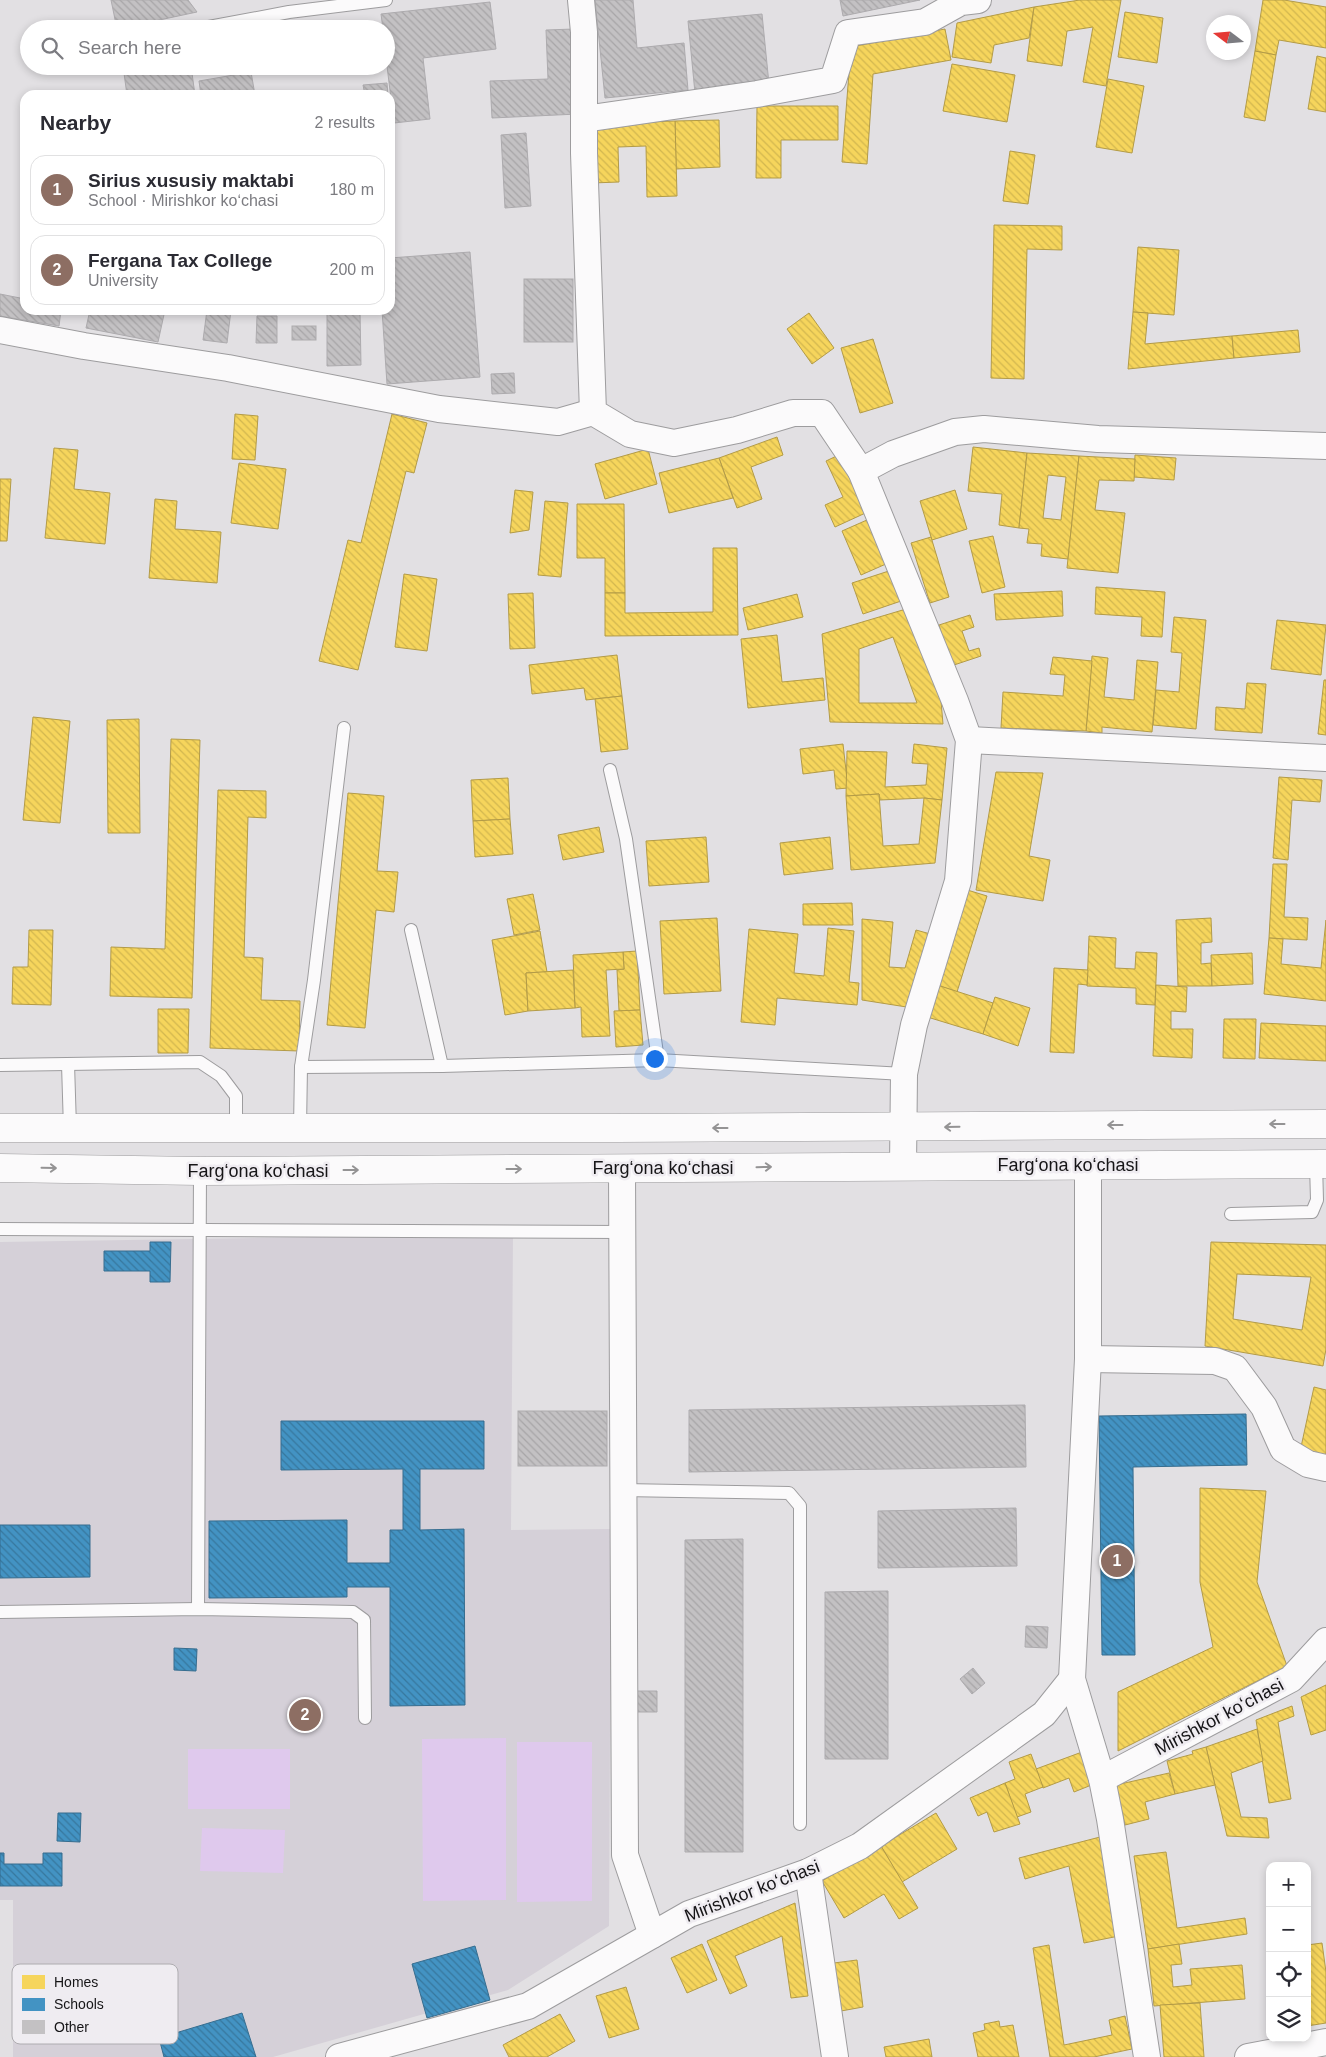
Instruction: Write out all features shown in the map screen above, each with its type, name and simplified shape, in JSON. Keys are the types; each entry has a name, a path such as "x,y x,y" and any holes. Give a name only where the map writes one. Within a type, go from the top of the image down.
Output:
{"main road":[{"path":"1,1168 1,1128 904,1127 1326,1124"},
{"name":"Fargʻona koʻchasi","path":"1,1168 200,1171 1321,1164"}],"street":[{"path":"581,0 584,32 584,119 593,412"},
{"path":"584,119 756,94 833,80 848,33 925,22 961,2 978,0"},
{"path":"0,330 84,346 228,368 438,409 558,422 593,412 630,434 674,443 737,430 793,413 822,413 861,471 944,674 968,740 958,881 914,1025 904,1074 903,1166"},
{"path":"861,471 893,454 955,432 984,429 1098,439 1326,446"},
{"path":"968,740 1326,758"},
{"path":"1088,1166 1088,1359 1072,1679 1102,1779 1110,1819 1147,2057"},
{"path":"622,1168 626,1855 652,1935"},
{"path":"1088,1359 1215,1361 1235,1368 1264,1408 1283,1449 1308,1464 1326,1468"},
{"name":"Mirishkor koʻchasi","path":"1102,1779 1291,1679 1326,1642"},
{"name":"Mirishkor koʻchasi","path":"347,2056 528,2006 689,1914 808,1872 860,1846 1044,1714 1072,1679"},
{"path":"808,1872 835,2057"},
{"path":"1248,2057 1326,2042"}],"lane":[{"path":"246,20 289,12 386,0"},
{"path":"300,1128 301,1067 314,980 344,728"},
{"path":"610,770 626,839 658,1060"},
{"path":"411,930 442,1066"},
{"path":"301,1067 442,1066 658,1060 904,1074"},
{"path":"0,1065 200,1062 221,1076 236,1096 236,1128"},
{"path":"68,1064 70,1128"},
{"path":"1231,1214 1312,1212 1317,1200 1321,1164"},
{"path":"198,1608 200,1171"},
{"path":"0,1230 622,1232"},
{"path":"624,1490 789,1493 800,1506 800,1824"},
{"path":"0,1612 198,1608 353,1612 364,1620 365,1718"}],"shaded area":[{"path":"513,1234 511,1530 611,1529 609,1926 508,1990 273,2057 13,2057 13,2044 178,2044 178,1964 13,1964 13,1900 0,1900 0,1242"},
{"path":"506,1738 506,1900 423,1901 422,1739"},
{"path":"517,1742 592,1742 592,1901 517,1902"},
{"path":"188,1749 290,1749 290,1809 188,1809"},
{"path":"202,1828 285,1830 283,1873 200,1871"}],"building: Homes":[{"path":"1080,0 1121,0 1106,86 1083,82 1093,27 1067,31 1062,66 1027,61 1034,7"},
{"path":"1263,0 1284,0 1326,7 1326,48 1279,40 1276,55 1255,51"},
{"path":"1034,7 1029,38 994,45 991,63 952,57 957,23"},
{"path":"1125,12 1163,18 1157,63 1118,57"},
{"path":"945,29 951,60 873,74 867,164 842,162 851,47"},
{"path":"1255,51 1276,55 1265,121 1244,117"},
{"path":"1317,56 1326,58 1326,112 1308,109"},
{"path":"952,64 1015,75 1007,122 943,111"},
{"path":"1108,79 1144,86 1132,153 1096,147"},
{"path":"757,106 838,106 838,140 781,140 781,178 756,178"},
{"path":"719,120 720,167 676,169 675,121"},
{"path":"675,121 677,196 647,197 646,146 618,147 619,182 592,183 591,124"},
{"path":"1010,151 1035,155 1028,204 1003,201"},
{"path":"994,225 1062,226 1062,250 1027,249 1024,379 991,378"},
{"path":"1138,247 1179,250 1174,315 1133,312"},
{"path":"1133,312 1148,313 1145,344 1232,336 1234,358 1128,369"},
{"path":"809,313 834,348 812,364 787,329"},
{"path":"1298,330 1300,352 1234,358 1232,336"},
{"path":"873,339 893,403 860,413 841,348"},
{"path":"235,414 258,416 255,460 232,459"},
{"path":"392,414 427,423 414,473 406,471 358,670 319,661 348,540 361,543"},
{"path":"777,437 783,455 751,467 762,499 737,508 719,458"},
{"path":"973,447 1027,453 1019,528 999,525 1002,494 968,491"},
{"path":"54,448 78,450 74,489 110,493 105,544 45,538"},
{"path":"648,449 657,484 605,499 595,464"},
{"path":"845,452 872,510 835,527 825,505 843,497 826,461"},
{"path":"1027,453 1079,456 1068,559 1041,556 1042,544 1027,543 1029,529 1019,528","holes":["1048,475 1066,477 1061,520 1043,518"]},
{"path":"1135,455 1176,458 1174,480 1134,477"},
{"path":"1079,456 1135,459 1134,481 1099,480 1095,510 1125,513 1118,573 1067,568"},
{"path":"719,458 733,498 669,513 659,473"},
{"path":"239,463 286,469 278,529 231,523"},
{"path":"0,479 11,479 7,541 0,541"},
{"path":"515,490 533,492 529,530 510,533"},
{"path":"955,490 967,529 932,540 920,501"},
{"path":"155,499 177,501 175,529 221,532 217,583 149,578"},
{"path":"545,501 568,503 561,577 538,575"},
{"path":"577,504 624,504 625,593 605,593 605,558 577,558"},
{"path":"876,516 895,560 861,575 842,531"},
{"path":"993,536 1005,587 982,593 969,541"},
{"path":"931,537 949,597 930,603 911,543"},
{"path":"713,548 737,548 738,635 605,636 605,593 625,593 625,613 713,612"},
{"path":"898,568 907,599 863,614 852,583"},
{"path":"404,574 437,579 427,651 395,647"},
{"path":"1096,587 1165,592 1162,637 1141,636 1142,617 1095,614"},
{"path":"1062,591 1063,616 996,620 994,594"},
{"path":"533,593 535,648 510,649 508,594"},
{"path":"797,594 803,617 748,630 743,608"},
{"path":"906,609 941,701 943,724 830,722 822,634","holes":["893,637 917,703 859,703 859,649"]},
{"path":"970,615 974,627 962,631 969,651 979,648 981,656 951,666 939,625"},
{"path":"1174,617 1206,620 1196,729 1153,725 1156,690 1179,692 1182,653 1171,652"},
{"path":"1277,620 1326,625 1321,675 1271,669"},
{"path":"777,635 782,682 823,678 825,700 748,708 741,639"},
{"path":"617,655 622,696 586,700 584,688 532,694 529,665"},
{"path":"1092,656 1108,658 1104,697 1134,700 1137,660 1158,662 1152,732 1102,727 1102,733 1086,731"},
{"path":"1053,657 1092,661 1086,731 1001,728 1003,692 1063,696 1065,675 1050,674"},
{"path":"1324,680 1326,680 1326,735 1318,734"},
{"path":"1247,683 1266,684 1262,733 1215,730 1216,707 1245,709"},
{"path":"622,696 628,749 601,752 595,699"},
{"path":"33,717 70,721 60,823 23,820"},
{"path":"139,719 140,833 108,833 107,720"},
{"path":"171,739 200,740 192,998 110,996 111,947 165,949"},
{"path":"843,744 848,788 836,789 834,770 803,774 800,749"},
{"path":"914,744 947,748 942,800 924,798 880,800 879,794 846,796 847,751 887,752 885,787 926,785 928,764 912,763"},
{"path":"996,772 1043,773 1029,856 1050,860 1043,901 976,890"},
{"path":"1279,777 1322,780 1320,802 1292,800 1288,860 1273,858"},
{"path":"508,778 510,819 473,821 471,780"},
{"path":"218,790 266,791 266,818 248,817 244,957 263,958 261,1000 300,1001 299,1051 210,1048"},
{"path":"348,793 384,796 377,871 398,872 394,912 376,910 365,1028 327,1025"},
{"path":"879,794 883,846 919,844 924,798 942,800 935,863 851,870 846,796"},
{"path":"510,819 513,854 475,857 473,821"},
{"path":"599,827 604,852 563,860 558,835"},
{"path":"706,837 709,882 649,886 646,841"},
{"path":"830,837 833,869 784,875 780,843"},
{"path":"1273,864 1287,864 1284,917 1308,918 1307,940 1269,938"},
{"path":"964,889 987,896 957,992 934,984"},
{"path":"533,894 540,930 514,935 507,899"},
{"path":"852,903 853,925 803,925 803,904"},
{"path":"717,918 721,991 664,994 660,921"},
{"path":"1211,918 1212,942 1201,943 1201,964 1211,963 1212,986 1178,986 1176,920"},
{"path":"862,919 893,922 889,967 905,968 916,930 934,935 913,1008 862,1000"},
{"path":"1326,920 1326,1001 1264,994 1269,938 1283,939 1281,964 1321,968"},
{"path":"828,928 854,931 849,982 859,983 857,1005 777,998 775,1025 741,1022 749,929 798,934 794,973 824,976"},
{"path":"29,930 53,930 51,1005 12,1004 13,967 28,967"},
{"path":"540,931 547,972 526,973 528,1011 505,1015 492,940"},
{"path":"1089,936 1116,938 1115,968 1135,969 1136,952 1157,953 1155,1005 1136,1004 1136,988 1087,986"},
{"path":"637,951 640,1010 619,1011 617,970 624,969 623,952"},
{"path":"623,952 624,969 606,970 610,1036 582,1037 581,1007 575,1008 573,955"},
{"path":"1252,953 1253,984 1212,986 1211,955"},
{"path":"1054,968 1088,970 1087,985 1078,984 1074,1053 1050,1052"},
{"path":"573,970 575,1008 528,1011 526,973"},
{"path":"934,984 993,1003 983,1034 924,1016"},
{"path":"1156,985 1187,987 1186,1012 1171,1011 1171,1029 1193,1029 1192,1058 1153,1056"},
{"path":"995,997 1030,1008 1018,1046 983,1034"},
{"path":"158,1009 189,1009 188,1053 158,1053"},
{"path":"640,1010 643,1045 616,1047 614,1011"},
{"path":"1224,1019 1256,1019 1255,1059 1223,1058"},
{"path":"1261,1023 1326,1026 1326,1061 1259,1058"},
{"path":"1211,1242 1326,1245 1326,1349 1323,1366 1205,1346","holes":["1237,1274 1311,1277 1302,1330 1233,1319"]},
{"path":"1314,1387 1326,1390 1326,1462 1301,1447"},
{"path":"1200,1488 1266,1491 1257,1582 1287,1666 1118,1751 1118,1692 1213,1647 1200,1582"},
{"path":"1326,1685 1326,1730 1311,1735 1301,1697"},
{"path":"1292,1706 1294,1716 1278,1722 1291,1799 1269,1803 1256,1720"},
{"path":"1257,1729 1263,1761 1231,1773 1241,1817 1267,1818 1269,1838 1227,1836 1206,1747"},
{"path":"1206,1747 1215,1785 1175,1794 1167,1761 1193,1754 1192,1751"},
{"path":"1082,1752 1094,1784 1074,1792 1069,1778 1043,1788 1036,1769"},
{"path":"1031,1754 1043,1787 1025,1794 1031,1812 1017,1817 1005,1783 1015,1779 1009,1762"},
{"path":"1169,1773 1175,1794 1145,1802 1149,1819 1125,1825 1116,1785"},
{"path":"1005,1783 1020,1824 994,1832 987,1812 978,1816 970,1798"},
{"path":"936,1813 957,1849 902,1882 881,1846"},
{"path":"1100,1837 1119,1936 1084,1943 1069,1866 1025,1879 1019,1858"},
{"path":"881,1846 918,1908 899,1919 884,1894 844,1918 822,1881"},
{"path":"1166,1852 1177,1928 1245,1918 1247,1934 1148,1949 1134,1856"},
{"path":"795,1903 808,1996 791,1998 782,1936 735,1956 747,1986 730,1994 707,1941"},
{"path":"1322,1943 1326,1972 1326,2023 1311,2025 1311,1952 1311,1944"},
{"path":"702,1944 717,1980 687,1993 671,1958"},
{"path":"1179,1944 1182,1964 1171,1965 1173,1987 1192,1985 1190,1969 1242,1965 1245,1999 1154,2006 1148,1949"},
{"path":"1049,1945 1064,2045 1112,2035 1109,2020 1125,2016 1132,2049 1094,2057 1050,2057 1033,1948"},
{"path":"857,1960 863,2007 841,2011 834,1963"},
{"path":"626,1987 639,2029 609,2038 596,1996"},
{"path":"1200,2003 1204,2057 1164,2057 1160,2005"},
{"path":"560,2014 575,2041 547,2057 509,2057 503,2045"},
{"path":"999,2021 1000,2027 1013,2025 1019,2057 978,2057 973,2033 985,2030 984,2024"},
{"path":"929,2039 932,2057 886,2057 884,2047"}],"building: Schools":[{"path":"150,1242 171,1242 170,1282 150,1282 150,1271 104,1271 104,1251 150,1251"},
{"path":"1246,1414 1247,1465 1133,1467 1135,1655 1102,1655 1099,1416"},
{"path":"281,1421 484,1421 484,1469 420,1469 420,1530 464,1529 465,1705 390,1706 390,1587 347,1587 347,1597 209,1598 209,1521 347,1520 347,1563 390,1563 390,1530 403,1530 403,1469 281,1470"},
{"path":"0,1525 90,1525 90,1577 0,1578"},
{"path":"174,1648 197,1649 196,1671 174,1670"},
{"path":"58,1813 81,1813 80,1842 57,1841"},
{"path":"0,1853 4,1853 4,1864 43,1864 43,1853 62,1853 62,1886 0,1886"},
{"path":"475,1946 490,2000 427,2018 412,1964"},
{"path":"242,2013 256,2057 164,2057 161,2044 178,2044 178,2032"}],"building: Other":[{"path":"111,0 188,0 197,12 159,20 115,20"},
{"path":"595,0 633,0 637,48 684,43 688,90 605,98"},
{"path":"840,0 920,0 843,16"},
{"path":"490,2 496,49 423,58 430,119 395,123 395,90 390,90 388,75 395,75 395,20 382,20 381,14"},
{"path":"762,14 769,84 695,93 688,21"},
{"path":"574,29 578,114 492,118 490,81 548,79 546,30"},
{"path":"124,75 192,75 194,90 126,90"},
{"path":"234,75 252,75 254,90 200,90 199,81"},
{"path":"387,83 388,90 364,90 363,85"},
{"path":"526,133 531,206 505,208 501,135"},
{"path":"470,252 480,377 387,384 382,315 395,315 395,258"},
{"path":"524,279 573,279 573,342 524,342"},
{"path":"0,294 20,298 20,315 60,315 59,326 0,316"},
{"path":"89,315 164,315 158,342 86,328"},
{"path":"206,315 230,315 227,343 203,340"},
{"path":"327,315 360,315 361,365 327,366"},
{"path":"257,316 277,316 277,343 256,343"},
{"path":"292,326 316,326 316,340 292,340"},
{"path":"514,373 515,393 492,394 491,374"},
{"path":"1025,1405 1026,1467 689,1472 689,1410"},
{"path":"518,1411 607,1411 607,1466 518,1466"},
{"path":"1016,1508 1017,1566 878,1568 878,1511"},
{"path":"743,1539 743,1852 685,1852 685,1540"},
{"path":"888,1591 888,1759 825,1759 825,1592"},
{"path":"1026,1626 1048,1627 1047,1648 1025,1647"},
{"path":"973,1668 985,1683 972,1694 960,1679"},
{"path":"637,1691 657,1691 657,1712 636,1712"}],"place":[{"name":"Sirius xususiy maktabi","path":"1117,1561"},
{"name":"Fergana Tax College","path":"305,1715"}]}
